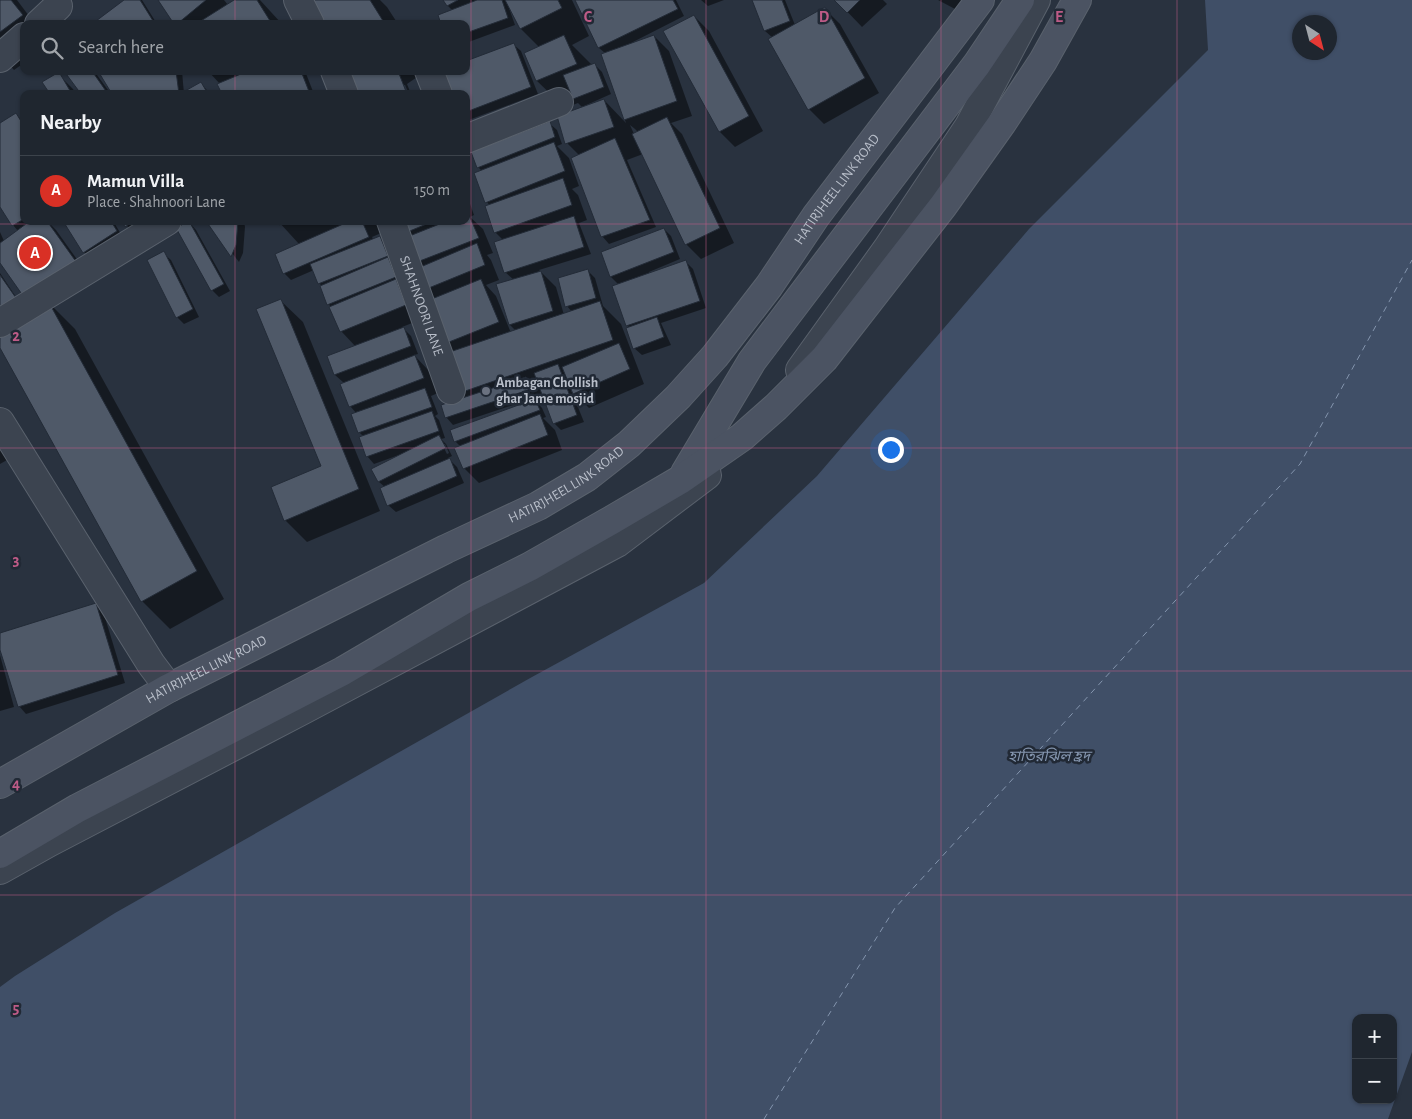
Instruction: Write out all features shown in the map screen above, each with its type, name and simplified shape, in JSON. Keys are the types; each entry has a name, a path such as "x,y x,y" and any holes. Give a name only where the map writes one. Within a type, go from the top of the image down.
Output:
{"main road":[{"name":"HATIRJHEEL LINK ROAD","path":"0,784 169,688 437,554 538,506 587,477 629,444 678,397 715,356 769,286 816,216 980,0"},
{"path":"680,480 752,361 977,64 1020,0"},
{"path":"0,854 78,808 342,672 469,597 530,567 680,480 742,437 776,407 824,359 944,206 1043,61 1077,0"}],"street":[{"path":"298,0 308,20"},
{"path":"0,870 617,543 719,466 797,374 887,249 969,126 1036,0"},
{"path":"0,58 20,40"},
{"path":"431,75 436,90"},
{"path":"470,137 559,102"},
{"path":"0,323 160,225"},
{"name":"SHAHNOORI LANE","path":"392,225 452,390"},
{"path":"0,422 151,664 169,688"}],"water":[{"name":"হাতিরঝিল হ্রদ","path":"1205,0 1412,0 1412,1052 1397,1094 1397,1014 1352,1014 1352,1104 1393,1104 1388,1119 0,1119 0,987 115,913 532,677 704,583 817,476 1029,229 1208,50"}],"building":[{"path":"0,0 11,0 23,15 0,32"},
{"path":"124,0 140,0 152,20 97,20"},
{"path":"158,0 206,0 182,20 171,20"},
{"path":"234,0 257,0 270,20 202,20"},
{"path":"301,0 370,0 382,20 313,20"},
{"path":"443,0 458,0 447,6"},
{"path":"477,0 502,0 508,18 470,32 470,20 440,20 438,15"},
{"path":"505,0 558,0 562,8 520,29"},
{"path":"575,0 673,0 678,9 598,48"},
{"path":"752,0 782,0 790,21 764,31"},
{"path":"834,0 860,0 847,13"},
{"path":"825,7 865,78 808,110 768,39"},
{"path":"694,15 749,116 719,132 663,31"},
{"path":"564,35 577,64 536,81 524,53"},
{"path":"654,35 677,101 624,120 601,54"},
{"path":"514,43 531,87 470,110 470,90 443,90 441,75 470,75 470,60"},
{"path":"595,63 604,87 573,99 563,75"},
{"path":"54,75 61,75 70,90 47,90 42,82"},
{"path":"67,75 95,75 105,90 78,90"},
{"path":"100,75 177,75 178,90 110,90"},
{"path":"238,75 303,75 308,90 220,90 217,84"},
{"path":"347,75 400,75 405,90 341,90 337,79"},
{"path":"201,82 206,90 187,90"},
{"path":"604,99 614,127 565,144 557,116"},
{"path":"16,113 20,120 20,221 12,226 0,207 0,123"},
{"path":"667,117 720,228 685,245 632,134"},
{"path":"550,121 555,137 477,168 471,152"},
{"path":"615,138 650,220 601,237 571,158"},
{"path":"554,142 565,171 485,203 474,173"},
{"path":"563,178 572,205 494,233 485,206"},
{"path":"574,216 584,247 504,273 494,242"},
{"path":"470,218 479,238 412,264 402,239 437,225 470,225"},
{"path":"25,225 50,225 77,263 26,300 0,263 0,243"},
{"path":"66,225 113,225 117,231 83,253"},
{"path":"182,225 191,225 224,284 211,291 176,228"},
{"path":"209,225 238,225 236,245 231,257"},
{"path":"341,225 364,225 369,237 283,274 275,254"},
{"path":"398,225 424,225 400,235"},
{"path":"664,228 674,252 610,277 601,252"},
{"path":"380,236 388,256 318,284 310,264"},
{"path":"477,243 485,265 419,292 411,271"},
{"path":"164,251 193,309 176,318 147,260"},
{"path":"388,257 396,277 327,305 320,286"},
{"path":"686,260 700,301 626,326 612,286"},
{"path":"588,269 596,298 565,307 558,278"},
{"path":"541,271 553,311 509,325 496,284"},
{"path":"0,275 16,298 0,309"},
{"path":"396,279 406,305 340,332 329,307"},
{"path":"481,279 499,322 434,348 417,305"},
{"path":"47,299 197,571 141,602 0,348 0,326"},
{"path":"281,299 359,489 284,521 271,487 321,466 256,309"},
{"path":"600,301 613,340 445,398 432,358"},
{"path":"657,317 664,337 633,349 626,328"},
{"path":"404,327 411,346 334,375 327,356"},
{"path":"619,343 630,369 573,394 562,367"},
{"path":"415,355 424,378 349,407 340,384"},
{"path":"558,364 577,415 553,424 534,373"},
{"path":"526,377 531,389 445,418 441,405"},
{"path":"425,388 432,407 358,433 351,414"},
{"path":"535,399 540,410 454,442 450,430"},
{"path":"432,411 439,431 366,457 359,437"},
{"path":"540,414 548,435 463,469 454,448"},
{"path":"439,435 446,448 378,482 371,469"},
{"path":"450,458 457,476 387,506 380,488"},
{"path":"96,603 118,675 18,707 0,650 0,633"}],"ferry route":[{"path":"764,1119 895,908 1300,464 1412,260"}],"place":[{"name":"Mamun Villa","path":"35,253"},
{"name":"Ambagan Chollish ghar Jame mosjid","path":"486,391"}]}
